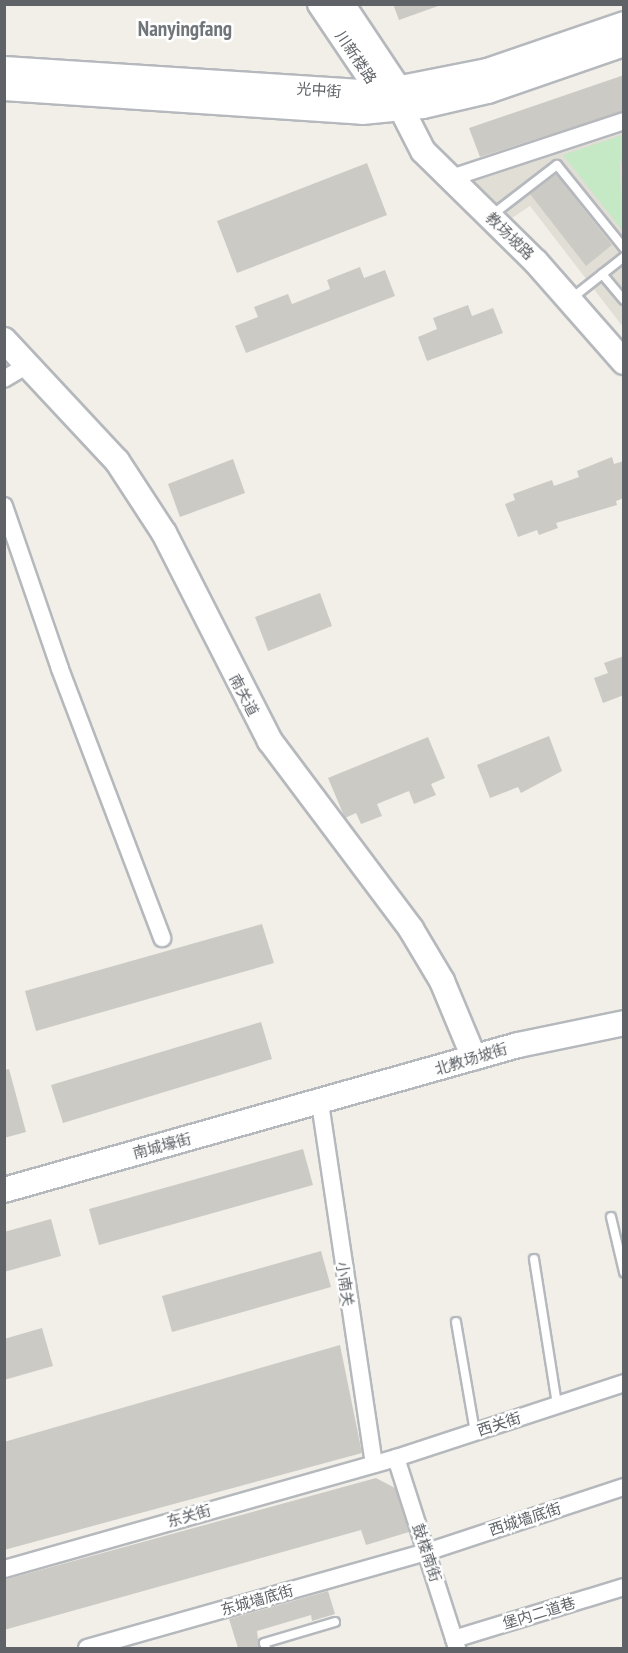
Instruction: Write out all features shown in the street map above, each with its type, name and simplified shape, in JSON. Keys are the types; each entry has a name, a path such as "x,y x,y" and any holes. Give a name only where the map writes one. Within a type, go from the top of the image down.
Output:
{"street":[{"name":"川新楼路","path":"320,4 396,101"},
{"name":"川新楼路","path":"342,4 396,101"},
{"name":"光中街","path":"4,88 362,112 624,24"},
{"name":"光中街","path":"4,69 396,101 488,91 624,44"},
{"name":"教场坡路","path":"396,101 423,152 490,217 624,362"},
{"path":"451,178 624,122"},
{"name":"南关道","path":"4,340 29,364 117,461 164,533 270,741 411,929 442,981 474,1058"},
{"path":"4,380 29,364"},
{"path":"4,506 60,669 162,938"},
{"name":"北教场坡街","path":"320,1103 474,1058 624,1023"},
{"name":"南城壕街","path":"4,1190 320,1103"},
{"name":"小南关","path":"320,1103 374,1464"},
{"name":"西关街","path":"374,1464 624,1383"},
{"name":"鼓楼南街","path":"396,1458 455,1644"},
{"name":"东关街","path":"4,1569 374,1464"},
{"name":"西城墙底街","path":"427,1552 624,1487"},
{"name":"东城墙底街","path":"87,1648 427,1552"},
{"name":"堡内二道巷","path":"455,1644 624,1587"}],"lane":[{"path":"490,217 557,165 624,248"},
{"path":"569,300 624,257"},
{"path":"602,274 624,300"},
{"path":"611,1217 624,1272"},
{"path":"534,1259 557,1405"},
{"path":"456,1322 476,1432"},
{"path":"266,1648 264,1642 335,1622"}],"shaded area":[{"path":"623,133 623,327 530,206 509,220 472,182"}],"green space":[{"path":"623,135 623,171 619,155 623,231 563,155"}],"building":[{"path":"393,4 438,4 438,6 399,20"},
{"path":"624,75 624,111 480,157 469,128"},
{"path":"367,163 387,215 237,273 217,221"},
{"path":"556,174 612,245 586,266 530,194"},
{"path":"360,267 364,278 385,270 395,296 246,353 235,326 258,317 254,307 288,294 292,304 330,289 327,280"},
{"path":"468,305 472,316 493,308 503,333 427,361 418,337 437,329 433,318"},
{"path":"612,457 614,464 624,461 624,498 616,501 617,505 556,523 558,528 539,535 537,530 518,537 505,504 515,500 513,494 552,480 554,486 579,477 577,471"},
{"path":"233,459 245,493 180,517 168,484"},
{"path":"320,593 332,626 268,651 255,617"},
{"path":"624,656 624,695 603,703 594,678 608,673 604,663"},
{"path":"549,736 562,771 521,793 518,787 490,798 477,765"},
{"path":"428,737 445,778 431,784 436,795 414,804 409,791 377,804 382,816 361,824 356,813 345,818 328,778"},
{"path":"262,924 274,963 36,1031 25,991"},
{"path":"261,1022 272,1059 63,1123 51,1085"},
{"path":"9,1069 26,1132 4,1138 4,1070"},
{"path":"303,1149 313,1185 99,1245 89,1209"},
{"path":"51,1219 61,1256 4,1272 4,1232"},
{"path":"321,1251 331,1287 172,1332 162,1296"},
{"path":"42,1328 53,1366 4,1380 4,1339"},
{"path":"340,1345 362,1453 4,1550 4,1442"},
{"path":"376,1478 395,1488 409,1532 366,1545 361,1530 4,1630 4,1580"},
{"path":"328,1591 335,1614 312,1621 311,1615 257,1631 259,1648 238,1648 229,1619"}],"district":[{"name":"Nanyingfang","path":"185,29"}]}
